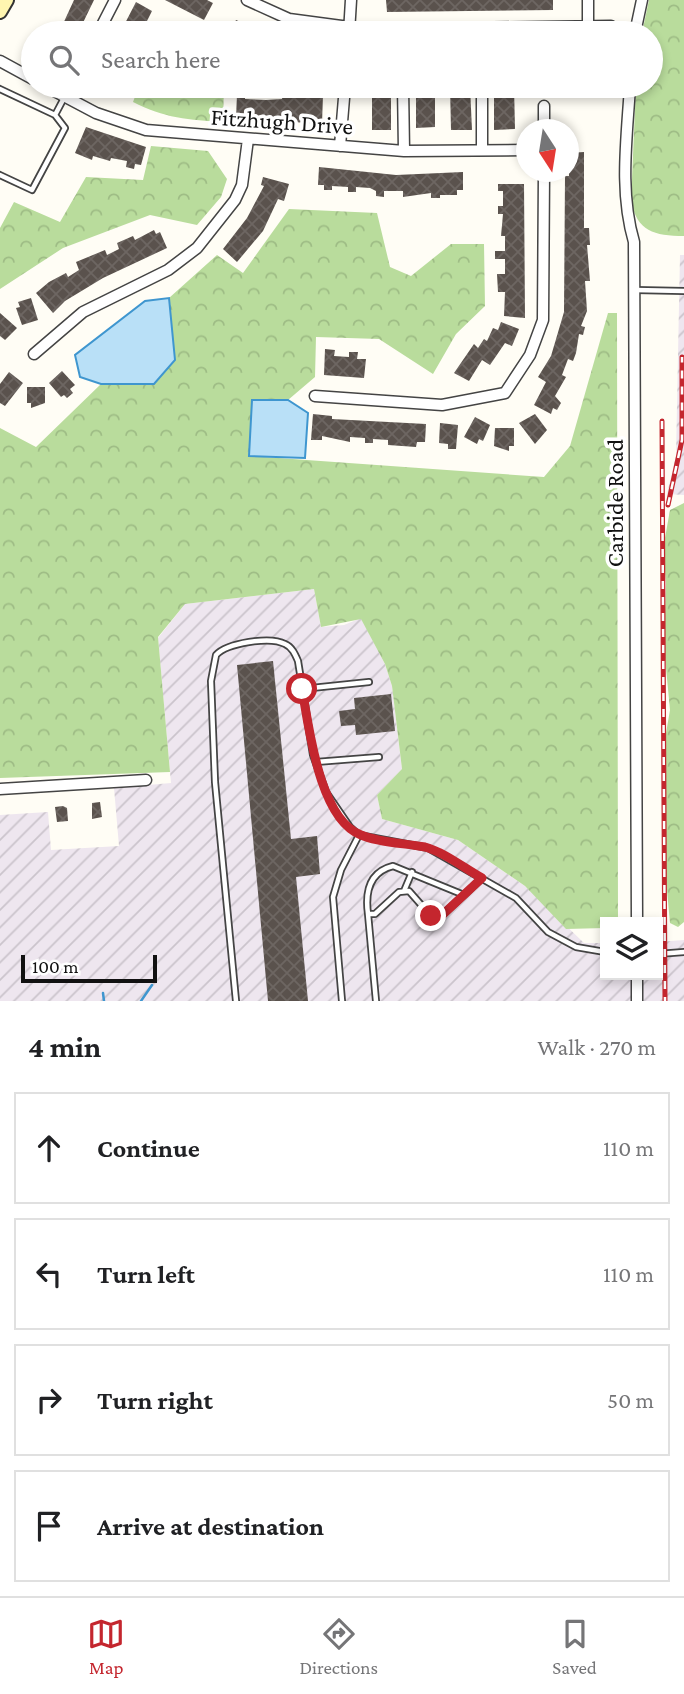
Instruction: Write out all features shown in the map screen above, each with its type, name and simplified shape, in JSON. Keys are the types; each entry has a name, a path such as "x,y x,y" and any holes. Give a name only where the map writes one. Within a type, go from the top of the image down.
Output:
{"main road":[{"path":"0,12 7,0"}],"street":[{"path":"104,21 115,0"},
{"path":"247,0 289,19 300,21"},
{"path":"350,21 351,0"},
{"path":"588,0 588,21"},
{"path":"638,21 642,0"},
{"path":"0,61 21,72"},
{"name":"Fitzhugh Drive","path":"66,98 96,113 146,130 404,151 516,150"},
{"path":"340,146 344,98"},
{"path":"403,98 404,151"},
{"path":"482,98 482,150"},
{"name":"Carbide Road","path":"629,98 625,198 634,242 635,290 637,917"},
{"path":"544,106 544,119"},
{"path":"34,354 83,312 168,270 197,248 229,208 242,185 248,139"},
{"path":"315,396 442,405 505,393 530,355 543,320 544,182"},
{"path":"0,789 146,780"},
{"path":"637,980 637,1001"}],"lane":[{"path":"0,89 55,116 65,128 32,190 0,175"},
{"path":"55,116 64,98"},
{"path":"635,290 684,291"},
{"path":"236,1001 215,782 211,681 216,655 232,645 282,642 295,655 316,762 337,812 359,835 428,848 516,898 548,932 576,947 600,951"},
{"path":"302,689 369,682"},
{"path":"316,762 379,757"},
{"path":"342,1001 333,897 341,870 359,835"},
{"path":"376,1001 369,914 365,896 368,885 383,868 393,866 464,895"},
{"path":"404,891 412,872"},
{"path":"369,914 375,914 399,892 409,891 431,916 438,919 482,878"},
{"path":"663,954 684,952"}],"shaded area":[{"path":"680,255 684,255 684,495 667,494 676,456"},
{"path":"314,589 321,627 344,625 361,618 385,664 392,686 402,769 377,795 382,819 458,840 525,886 584,943 600,943 600,980 663,980 663,942 684,940 684,1001 0,1001 0,815 48,812 51,850 119,846 114,788 171,783 158,638 185,604"}],"green space":[{"path":"649,0 684,0 684,236 664,235 648,230 638,219 631,201 635,98 663,98 663,21 645,21"},
{"path":"134,98 224,98 223,122 177,117 155,112 133,102"},
{"path":"151,146 208,151 227,179 221,197 197,225 150,215 63,248 0,289 0,228 14,202 60,222 86,177 143,180"},
{"path":"289,209 377,213 390,267 411,276 451,244 484,244 485,306 456,334 433,374 379,339 316,337 315,377 288,400 252,400 249,456 544,477 570,446 608,313 617,313 618,917 600,917 600,928 566,929 525,886 458,840 382,819 377,795 402,769 392,686 385,664 361,619 321,627 314,589 185,604 158,637 170,772 0,778 0,428 36,447 101,384 154,384 175,360 169,298 217,255 243,273"},
{"path":"684,503 684,922 678,927 670,923 666,880 666,733 670,710 664,647 666,583 663,549 670,510"}],"water":[{"path":"169,298 175,360 154,384 101,384 80,377 75,355 145,301"},
{"path":"252,400 288,400 308,413 305,458 249,456"}],"building":[{"path":"74,0 94,0 84,21 64,21"},
{"path":"165,0 207,0 213,3 204,20"},
{"path":"386,0 553,0 553,10 387,12"},
{"path":"136,2 152,11 147,21 126,21"},
{"path":"237,98 323,98 322,124 236,118"},
{"path":"372,98 391,98 391,130 372,130"},
{"path":"416,98 435,98 435,127 416,128"},
{"path":"450,98 471,98 472,130 451,130"},
{"path":"494,98 514,98 515,129 494,130"},
{"path":"86,127 146,147 141,165 135,164 134,169 126,167 127,161 111,158 110,161 93,156 92,160 75,153"},
{"path":"579,152 584,152 584,228 589,228 590,245 587,245 590,281 585,281 587,311 581,326 585,327 583,335 579,334 573,361 568,359 562,375 566,377 555,396 561,403 557,410 553,408 551,414 534,405 546,382 538,377 551,356 564,312 565,182 579,182"},
{"path":"319,167 396,175 463,172 463,190 457,190 457,195 431,198 431,193 403,197 403,191 384,191 384,197 376,196 376,191 370,188 356,187 356,192 348,192 348,187 332,186 332,190 324,190 324,185 318,185"},
{"path":"263,177 289,184 284,201 278,199 263,231 237,262 223,249 247,218 264,186 261,185"},
{"path":"498,184 524,184 525,318 504,316 505,292 498,292 497,274 505,274 505,259 495,259 495,251 505,251 505,236 501,236 503,214 498,214 498,206 503,206 503,191 498,191"},
{"path":"154,230 156,234 160,232 167,248 103,278 65,301 53,313 36,293 49,282 66,273 68,277 79,270 76,262 105,250 107,255 119,249 117,243 133,236 135,240"},
{"path":"31,298 38,320 22,325 16,308 20,307 18,302"},
{"path":"0,313 17,328 5,340 0,336"},
{"path":"501,322 519,329 512,346 505,343 490,365 482,360 469,381 454,373 474,344 478,348 484,339 487,341 493,328 498,330"},
{"path":"325,349 335,350 334,356 349,357 349,352 358,352 357,359 366,359 364,378 324,375"},
{"path":"62,371 75,385 70,389 73,393 67,398 64,395 61,397 49,383"},
{"path":"9,372 23,383 5,406 0,403 0,384"},
{"path":"27,387 45,387 45,403 31,408 31,403 27,403"},
{"path":"313,414 332,416 332,419 426,424 425,442 417,442 416,447 388,445 388,440 373,439 373,443 365,443 365,438 350,437 350,442 322,436 322,440 311,440"},
{"path":"535,414 547,430 535,444 519,423"},
{"path":"475,417 490,425 483,441 479,439 477,444 464,437"},
{"path":"440,423 458,425 456,449 448,449 448,444 439,443"},
{"path":"495,428 514,428 514,446 509,446 509,451 494,446"},
{"path":"273,661 291,839 317,836 320,874 296,877 308,1001 268,1001 237,665"},
{"path":"391,694 395,731 356,735 355,725 341,726 339,711 355,709 354,698"},
{"path":"100,802 102,817 92,819 92,803"},
{"path":"55,807 67,808 68,821 57,822"}],"waterway":[{"path":"141,1001 152,985"},
{"path":"103,993 104,1001"}],"railway":[{"path":"668,505 682,440 682,357"},
{"path":"662,421 665,1001"}],"route":[{"path":"302,689 309,739 317,768 337,812 350,827 359,835 428,848 482,878 448,912 438,919 431,916"}]}
